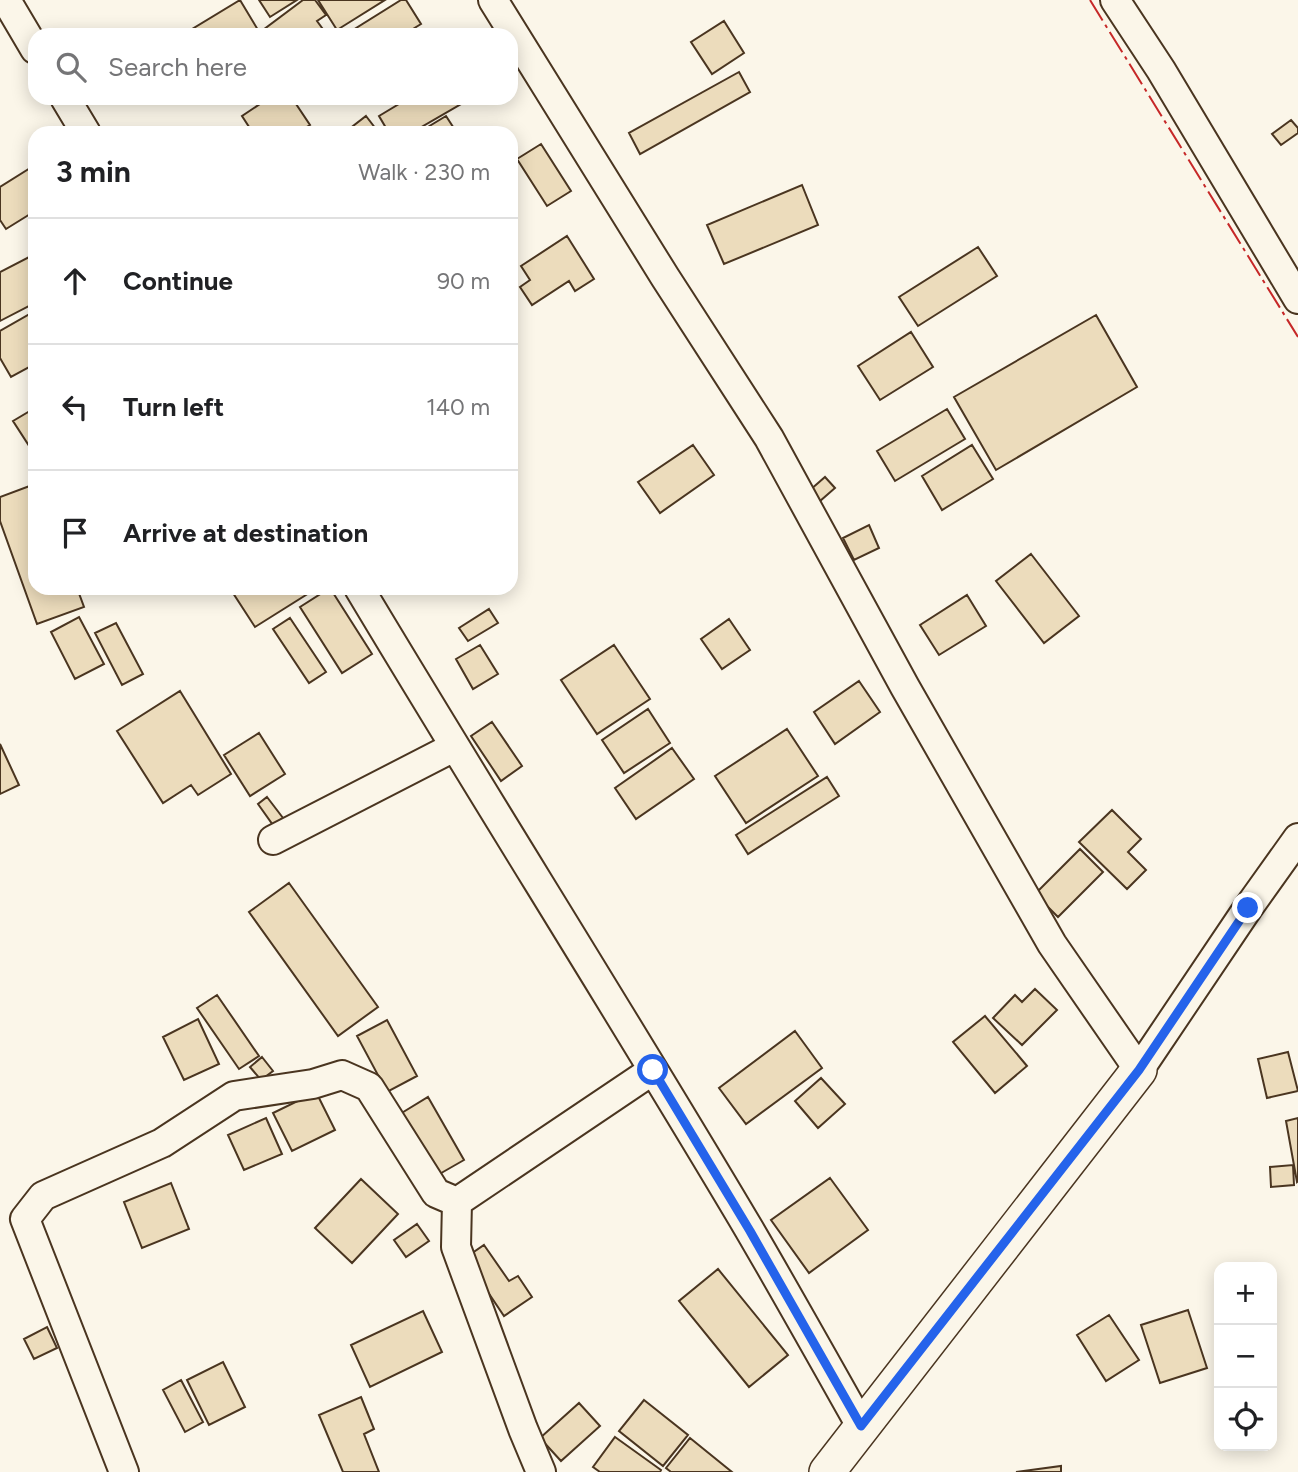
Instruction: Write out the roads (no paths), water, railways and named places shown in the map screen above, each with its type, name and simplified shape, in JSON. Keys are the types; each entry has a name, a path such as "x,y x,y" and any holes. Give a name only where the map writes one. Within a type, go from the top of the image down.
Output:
{"street":[{"path":"6,0 28,37"},
{"path":"493,0 510,28"},
{"path":"1115,0 1161,70 1298,299"},
{"path":"518,40 769,438 905,687 1052,944 1139,1070"},
{"path":"69,105 82,126"},
{"path":"363,595 750,1231 861,1426"},
{"path":"273,840 454,747"},
{"path":"827,1472 1139,1070 1298,838"},
{"path":"457,1202 653,1070"},
{"path":"124,1472 25,1219 43,1196 162,1143 234,1096 313,1084 342,1075 369,1087 436,1193 457,1202"},
{"path":"457,1202 456,1247 541,1472"}]}
